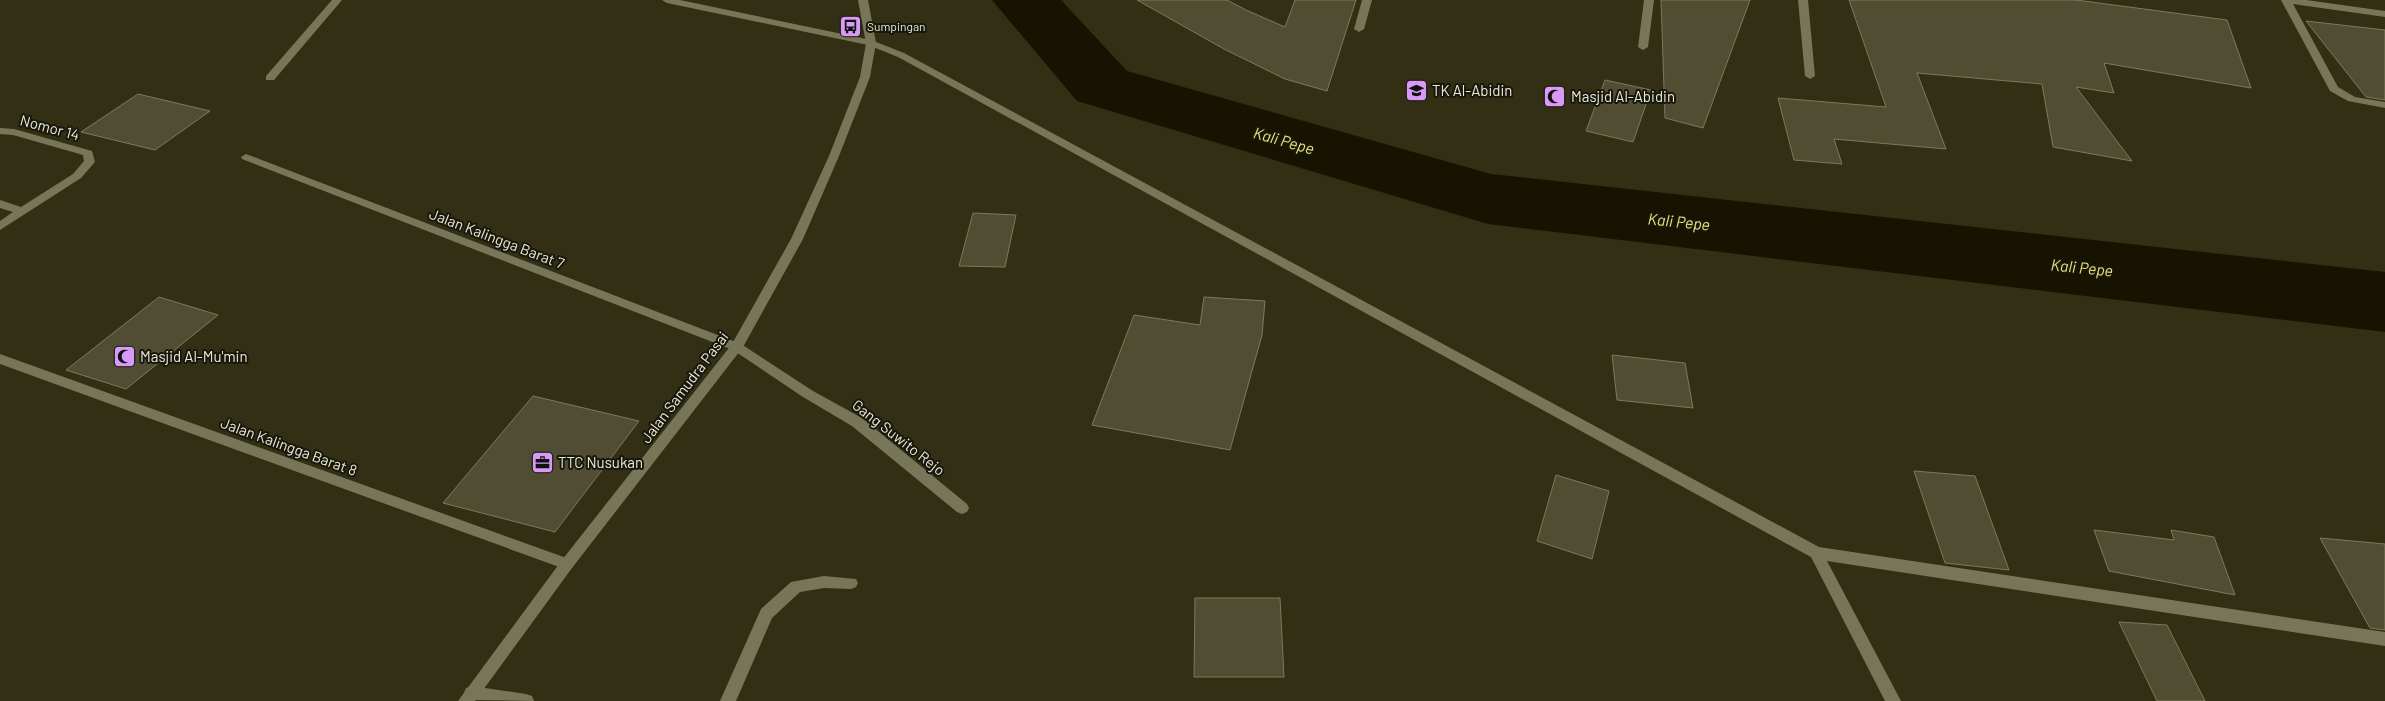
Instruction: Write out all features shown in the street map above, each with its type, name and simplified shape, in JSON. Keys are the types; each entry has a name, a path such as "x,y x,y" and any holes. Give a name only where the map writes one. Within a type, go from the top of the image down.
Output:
{"street":[{"path":"270,78 338,0"},
{"path":"668,0 871,43 931,70 1816,553 2385,639"},
{"name":"Jalan Samudra Pasai","path":"469,697 567,564 736,347 797,239 834,156 865,77 871,43 862,0"},
{"path":"1359,29 1367,0"},
{"path":"1643,47 1649,0"},
{"path":"1803,0 1810,76"},
{"path":"2286,0 2385,14"},
{"path":"2286,0 2334,89 2340,95 2354,100 2385,105"},
{"name":"Nomor 14","path":"0,131 14,132 88,153 90,162 77,176 0,226"},
{"name":"Jalan Kalingga Barat 7","path":"246,157 736,347"},
{"path":"0,204 22,212"},
{"name":"Gang Suwito Rejo","path":"736,347 808,394 858,422 962,508"},
{"name":"Jalan Kalingga Barat 8","path":"0,359 567,564"},
{"path":"1816,553 1893,701"},
{"path":"728,701 766,614 796,586 824,582 851,583"},
{"path":"469,697 526,701"}],"building":[{"path":"1137,0 1227,0 1285,27 1295,0 1356,0 1327,91 1285,79 1224,49"},
{"path":"1661,0 1750,0 1703,128 1665,118"},
{"path":"1849,0 2076,0 2227,20 2251,88 2104,63 2114,93 2076,87 2132,161 2053,147 2042,84 1917,73 1946,149 1834,139 1842,164 1794,160 1778,98 1886,107"},
{"path":"2306,21 2385,30 2385,100 2366,97"},
{"path":"1605,80 1651,90 1633,142 1586,131"},
{"path":"138,94 210,111 155,150 81,132"},
{"path":"973,213 1016,215 1005,267 959,266"},
{"path":"159,297 218,315 126,389 66,370"},
{"path":"1204,297 1265,301 1262,335 1230,450 1092,425 1134,315 1200,325"},
{"path":"1612,355 1685,363 1693,408 1617,400"},
{"name":"TTC Nusukan","path":"533,396 639,421 555,532 443,503"},
{"path":"1914,471 1975,476 2009,570 1945,563"},
{"path":"1556,475 1609,491 1592,559 1537,541"},
{"path":"2094,530 2174,540 2171,530 2214,537 2235,595 2109,571"},
{"path":"2320,538 2385,544 2385,630 2370,628"},
{"path":"1195,598 1280,598 1284,677 1194,677"},
{"path":"2119,622 2167,625 2205,701 2157,701"}],"waterway":[{"name":"Kali Pepe","path":"1025,0 1102,86 1488,199 2385,302"}],"place":[{"name":"Sumpingan","path":"851,26"},
{"name":"TK Al-Abidin","path":"1416,90"},
{"name":"Masjid Al-Abidin","path":"1555,96"},
{"name":"Masjid Al-Mu'min","path":"124,356"},
{"name":"TTC Nusukan","path":"542,462"}]}
